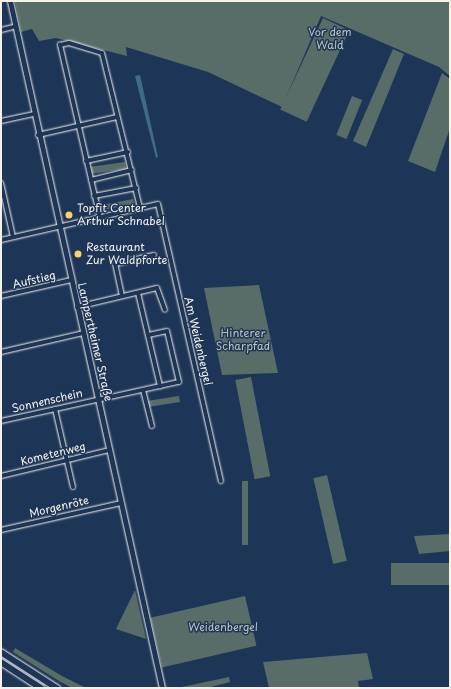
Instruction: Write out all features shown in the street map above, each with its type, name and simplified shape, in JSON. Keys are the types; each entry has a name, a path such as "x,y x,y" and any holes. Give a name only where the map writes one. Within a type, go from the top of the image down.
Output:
{"main road":[{"path":"1,652 57,688"},
{"path":"1,662 41,688"}],"street":[{"name":"Lampertheimer Straße","path":"10,1 14,27 33,114 162,688"},
{"path":"1,30 14,27"},
{"path":"1,240 100,218 140,208 128,152 117,117 102,53 65,44 60,45 100,218"},
{"path":"1,121 33,114"},
{"path":"38,135 117,117"},
{"path":"86,162 128,152"},
{"path":"91,180 132,170"},
{"path":"1,183 13,237"},
{"path":"94,196 136,188"},
{"name":"Am Weidenbergel","path":"140,208 158,204 221,481"},
{"path":"122,296 115,264 154,255"},
{"name":"Aufstieg","path":"1,296 70,280"},
{"path":"76,307 158,288 165,310"},
{"path":"138,293 160,386"},
{"name":"Sonnenschein","path":"1,421 179,382 167,330 148,335"},
{"path":"1,352 82,333"},
{"path":"143,390 152,426"},
{"path":"55,409 73,487"},
{"name":"Kometenweg","path":"1,476 109,450"},
{"name":"Morgenröte","path":"1,530 121,503"}],"green space":[{"path":"15,1 450,1 450,76 439,67 321,16 282,107 208,72 126,47 127,56 56,38 39,41 32,29 21,32"},
{"name":"Vor dem Wald","path":"323,18 349,30 307,122 280,110"},
{"path":"393,49 404,54 366,147 353,141"},
{"path":"442,73 450,79 450,128 435,172 408,161"},
{"path":"352,96 362,100 346,139 336,135"},
{"path":"125,162 126,169 91,174 90,167"},
{"path":"133,199 134,204 103,210 102,205"},
{"name":"Hinterer Scharpfad","path":"259,285 278,373 222,375 204,288"},
{"path":"251,377 270,476 255,479 235,380"},
{"path":"179,396 180,402 149,407 148,401"},
{"path":"327,475 347,561 333,564 313,478"},
{"path":"242,481 248,481 248,545 242,545"},
{"path":"450,534 450,551 419,554 414,536"},
{"path":"391,563 450,563 450,585 391,585"},
{"path":"135,590 146,639 116,629"},
{"name":"Weidenbergel","path":"245,596 256,646 162,668 150,618"},
{"path":"15,648 62,676 86,688 72,688 59,681 13,652"},
{"path":"367,653 373,679 358,681 359,688 269,688 263,662"},
{"path":"229,677 230,682 207,688 177,688"}],"water":[{"path":"140,75 158,157 156,158 135,76"}],"place":[{"name":"Topfit Center Arthur Schnabel","path":"69,215"},
{"name":"Restaurant Zur Waldpforte","path":"78,254"}]}
